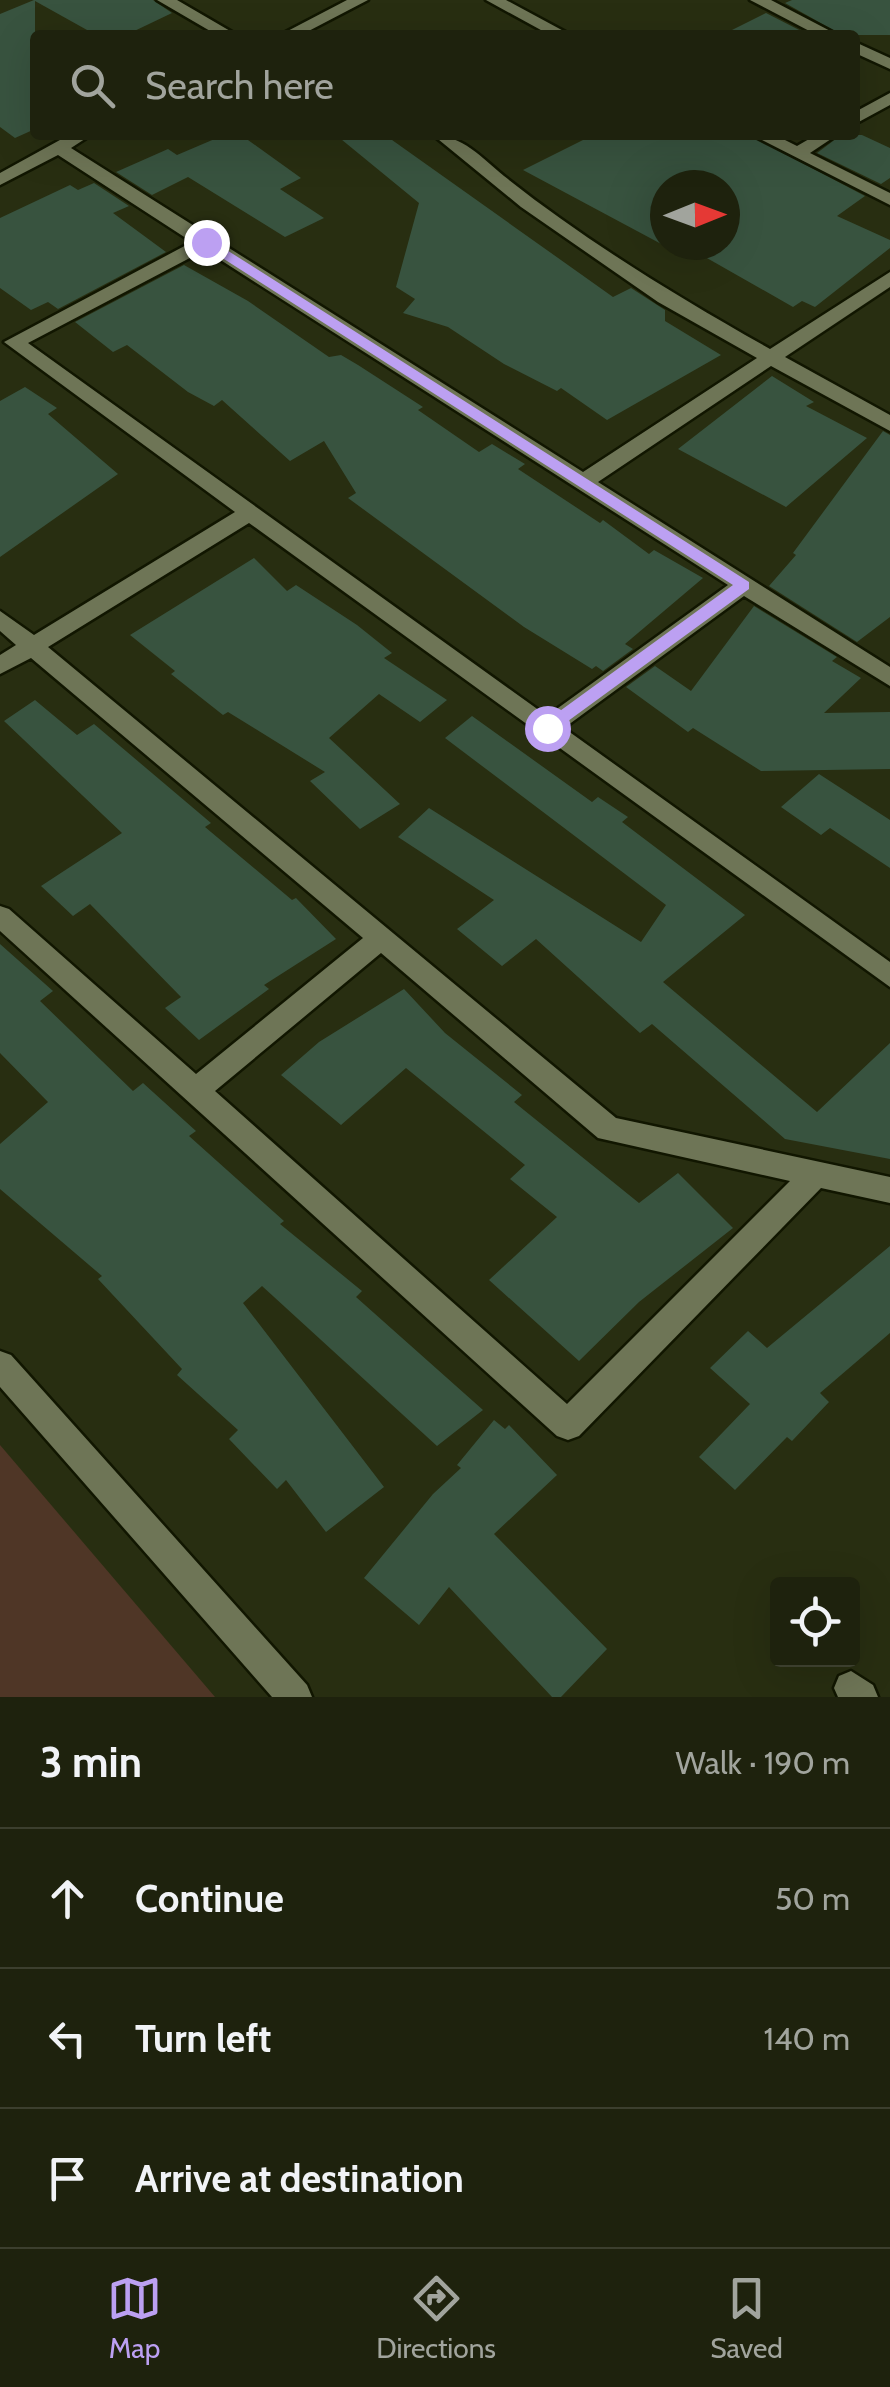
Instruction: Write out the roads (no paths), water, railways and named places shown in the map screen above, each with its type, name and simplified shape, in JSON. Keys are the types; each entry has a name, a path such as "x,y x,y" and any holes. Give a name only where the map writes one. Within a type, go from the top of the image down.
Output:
{"street":[{"path":"165,0 220,30"},
{"path":"313,30 360,0"},
{"path":"494,0 553,30"},
{"path":"758,0 820,30"},
{"path":"860,50 890,64"},
{"path":"860,116 890,98"},
{"path":"0,180 72,140"},
{"path":"448,140 527,203 665,298 890,424"},
{"path":"771,140 890,200"},
{"path":"798,154 820,140"},
{"path":"57,147 890,678"},
{"path":"206,242 14,342 890,976"},
{"path":"582,482 890,278"},
{"path":"0,666 250,513"},
{"path":"547,728 744,585"},
{"path":"0,619 608,1129 890,1190"},
{"path":"0,916 568,1425 816,1174"},
{"path":"194,1090 381,938"},
{"path":"0,1365 296,1697"}]}
